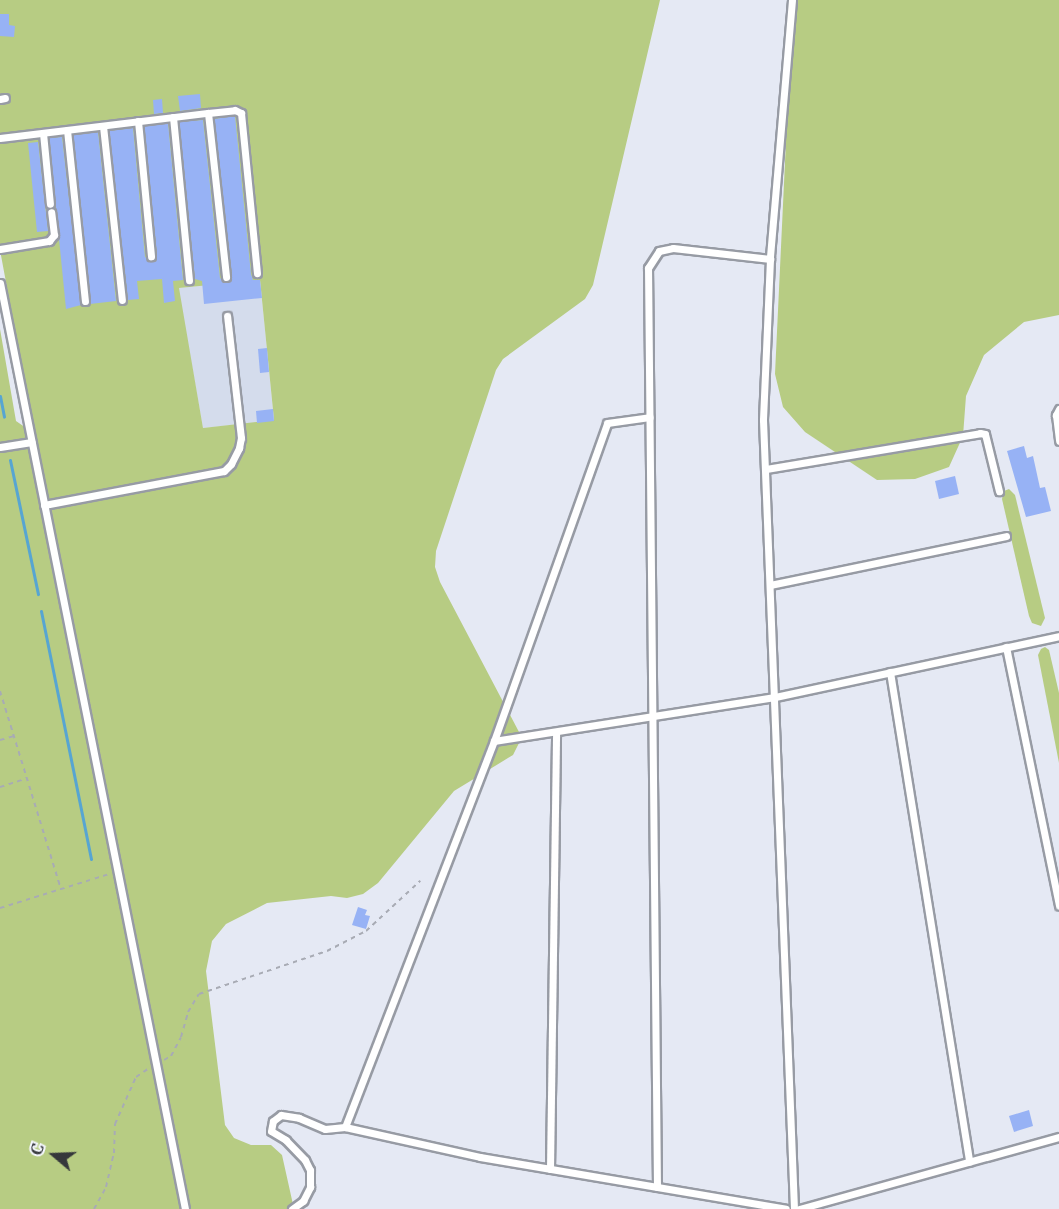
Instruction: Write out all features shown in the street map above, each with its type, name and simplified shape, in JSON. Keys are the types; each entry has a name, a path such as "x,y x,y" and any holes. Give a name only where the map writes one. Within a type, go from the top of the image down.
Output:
{"lane":[{"path":"792,0 770,259 764,368 794,1209"},
{"path":"0,138 235,110 241,113 257,273"},
{"path":"208,113 226,277"},
{"path":"172,117 189,280"},
{"path":"138,121 151,256"},
{"path":"103,126 122,300"},
{"path":"67,130 85,301"},
{"path":"0,249 49,241 54,235 43,133"},
{"path":"657,1187 648,268 659,251 673,248 770,259"},
{"path":"0,283 185,1209"},
{"path":"44,505 224,471 231,465 241,438 227,315"},
{"path":"1059,409 1056,415 1059,441"},
{"path":"345,1126 494,741 607,423 650,417"},
{"path":"766,469 980,433 985,434 999,491"},
{"path":"0,447 32,442"},
{"path":"770,585 1006,536"},
{"path":"494,741 775,697 1059,636"},
{"path":"1005,647 1059,906"},
{"path":"891,672 969,1162"},
{"path":"550,1169 556,732"},
{"path":"292,1209 303,1201 310,1187 310,1170 305,1160 286,1140 272,1131 273,1121 281,1115 298,1118 325,1129 345,1126 480,1157 786,1209"},
{"path":"799,1209 1059,1137"}],"path":[{"path":"0,691 61,889"},
{"path":"0,740 14,736"},
{"path":"0,787 27,778"},
{"path":"0,908 117,872"},
{"path":"94,1209 106,1187 114,1153 115,1124 136,1077 171,1056 181,1037 188,1012 199,994 327,951 366,931 420,882"}],"shaded area":[{"path":"260,280 274,421 203,428 178,288"}],"green space":[{"path":"0,0 660,0 593,285 585,299 503,359 496,370 436,551 435,567 440,582 519,732 519,743 513,755 454,791 378,883 363,894 347,898 331,896 267,903 226,924 212,941 206,971 225,1125 234,1138 251,1145 271,1145 282,1155 294,1209 187,1209 49,514 0,250","holes":["260,280 274,420 203,428 179,288"]},
{"path":"797,0 1059,0 1059,315 1024,322 984,355 966,396 963,436 949,467 915,479 877,480 805,432 783,407 775,374 790,56"},
{"path":"0,329 16,421 29,430 182,1209 0,1209"},
{"path":"1009,489 1015,495 1045,618 1041,626 1032,623 1029,616 1002,499 1004,491"},
{"path":"1045,647 1049,650 1059,693 1059,763 1038,655"}],"building":[{"path":"0,14 9,14 9,25 15,26 14,37 0,36"},
{"path":"200,94 201,108 180,111 178,96"},
{"path":"162,99 163,113 154,114 153,100"},
{"path":"235,116 251,274 253,280 260,280 262,298 204,304 202,281 195,279 179,122 203,120 220,278 226,283 232,276 214,119"},
{"path":"168,123 183,280 173,281 175,301 164,303 162,279 137,281 139,299 128,300 109,131 133,128 145,257 152,261 157,255 144,126"},
{"path":"98,132 116,301 90,304 73,135"},
{"path":"62,137 81,305 66,309 49,138"},
{"path":"38,142 48,231 37,232 28,143"},
{"path":"267,348 269,372 260,373 258,349"},
{"path":"273,409 274,421 257,423 256,411"},
{"path":"1024,446 1027,458 1033,456 1040,488 1045,487 1051,511 1026,517 1007,451"},
{"path":"955,476 959,494 939,499 935,481"},
{"path":"358,907 367,910 365,915 370,916 366,929 352,925"},
{"path":"1029,1110 1033,1126 1014,1132 1009,1116"}],"waterway":[{"path":"0,396 4,417"},
{"path":"10,460 38,594"},
{"path":"41,611 91,859"}]}
